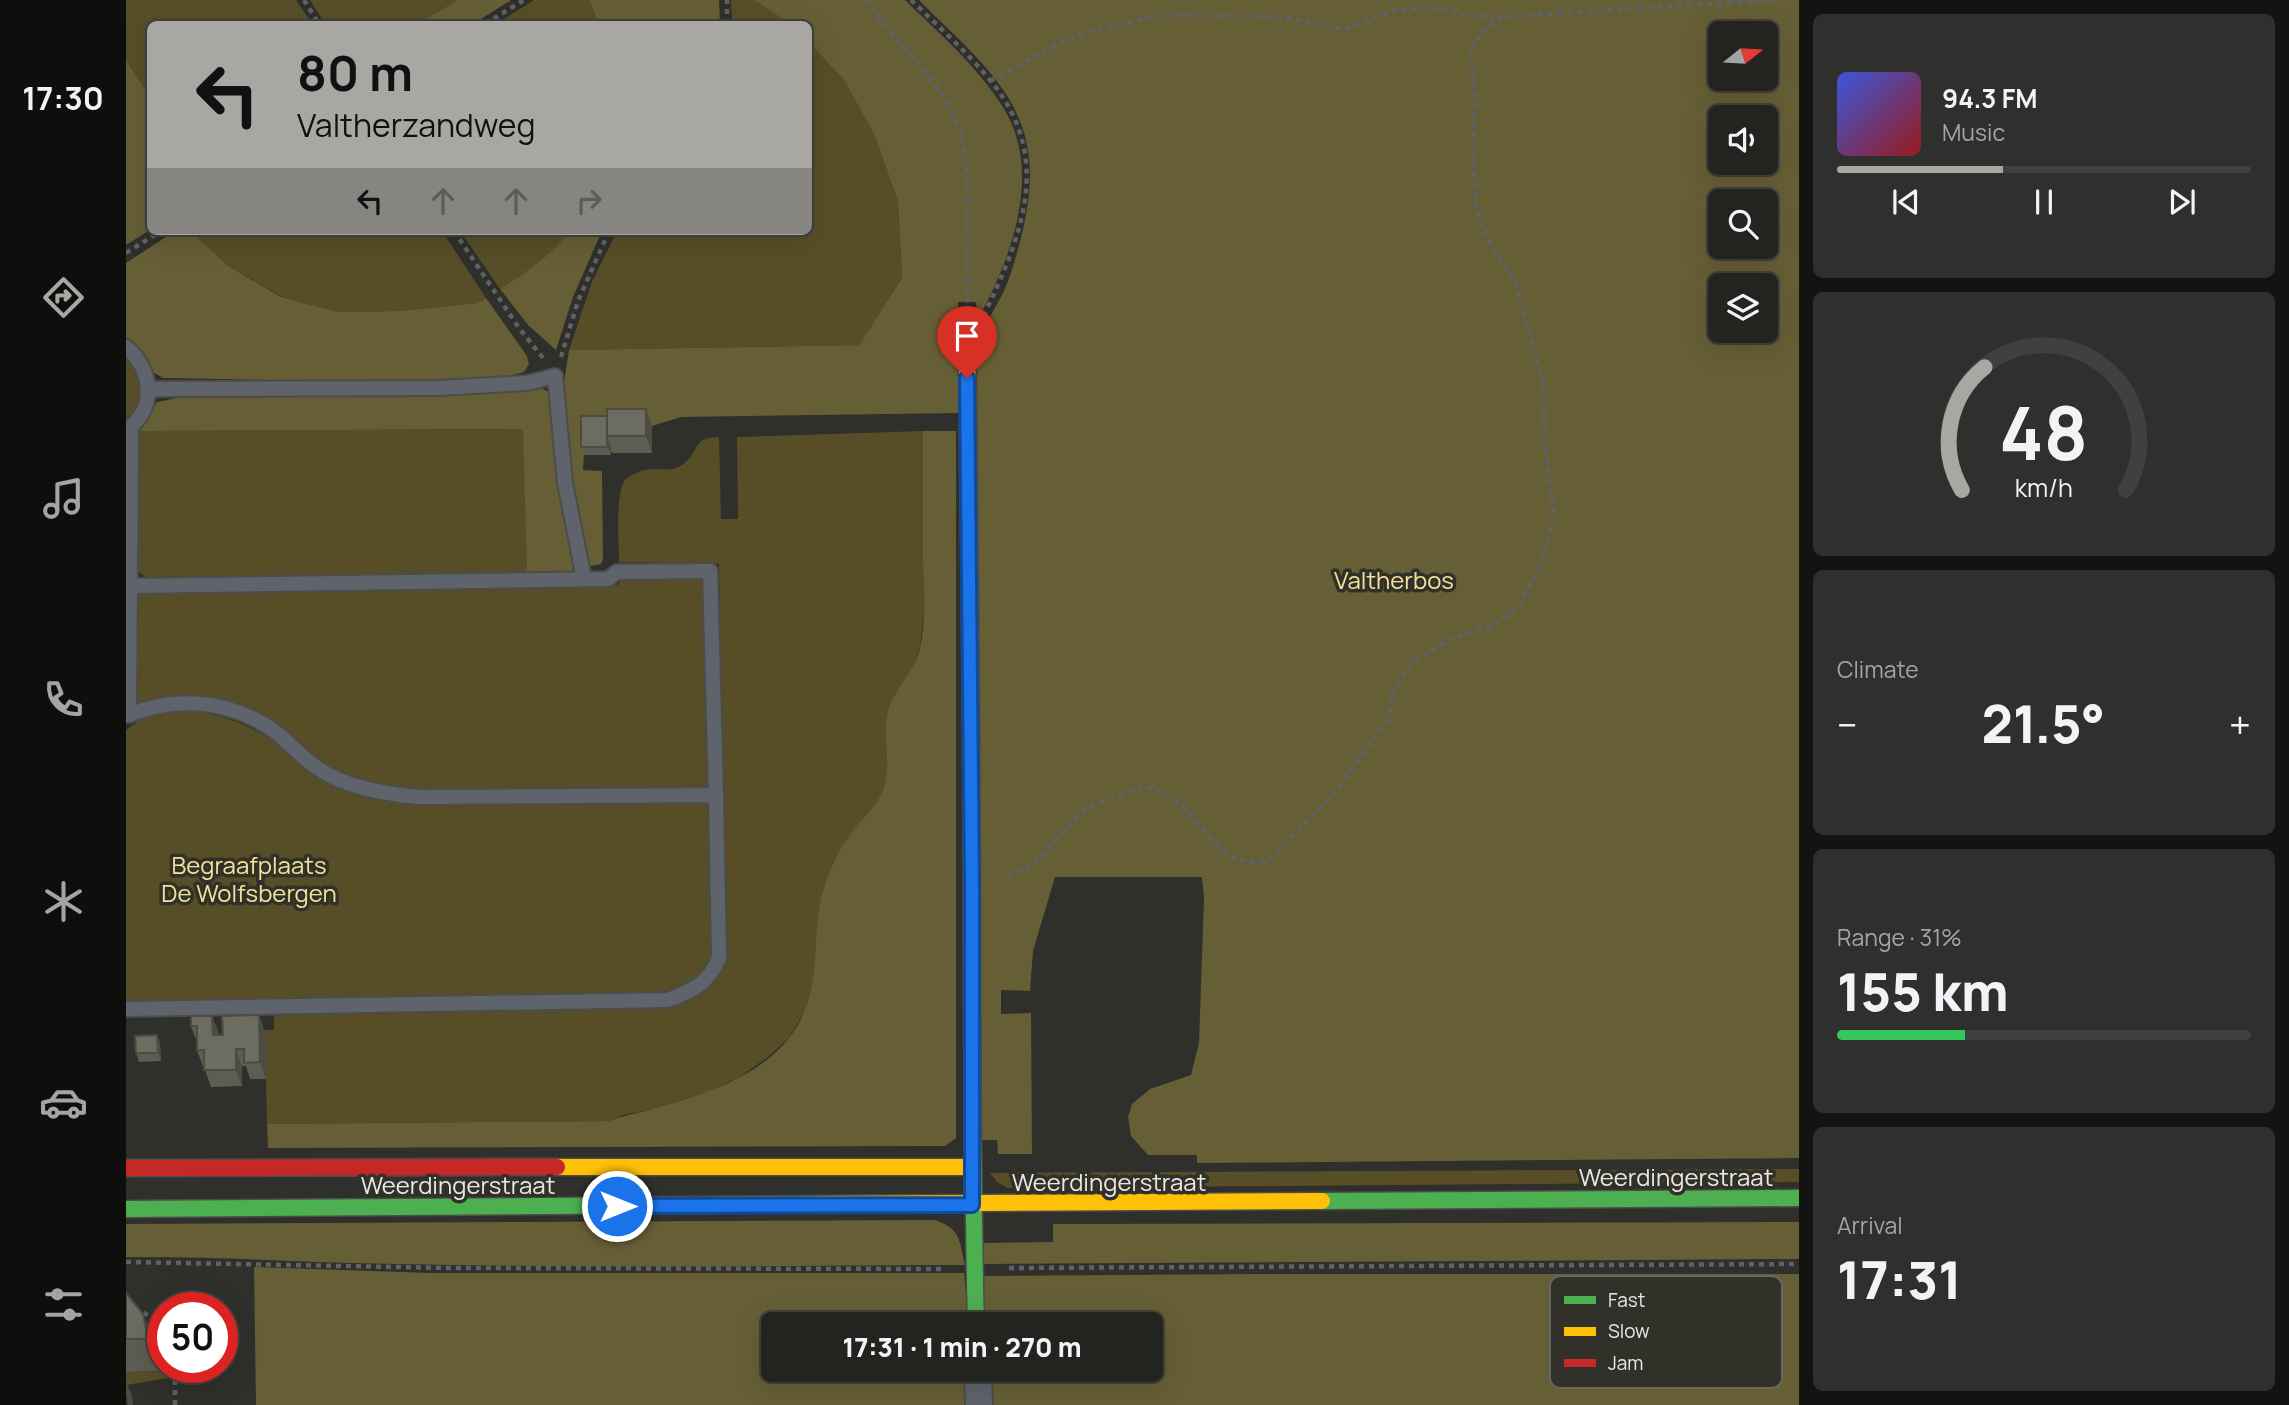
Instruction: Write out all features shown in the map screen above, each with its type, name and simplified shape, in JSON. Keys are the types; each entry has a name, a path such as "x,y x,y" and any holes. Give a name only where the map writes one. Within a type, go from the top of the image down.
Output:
{"street":[{"path":"967,352 972,1205 976,1312"},
{"name":"Weerdingerstraat","path":"126,1168 972,1167"},
{"name":"Weerdingerstraat","path":"126,1209 1799,1198"},
{"path":"978,1382 979,1405"}],"lane":[{"path":"126,347 141,363 149,389 144,410 128,428 130,586 127,715 147,707 172,702 207,704 245,715 268,727 317,768 347,783 394,794 417,797 716,795"},
{"path":"149,389 439,388 527,383 555,376 565,483 584,579"},
{"path":"126,1009 668,1000 695,990 713,971 719,958 710,571 617,572 608,579 130,586"}],"path":[{"path":"303,0 317,21"},
{"path":"490,21 524,0"},
{"path":"727,0 727,21"},
{"path":"865,0 941,92 961,132 967,171 967,352"},
{"path":"911,0 990,80 1013,117 1025,157 1028,180 1013,250 967,352"},
{"path":"990,80 1036,54 1076,37 1149,17 1284,17 1343,29 1393,11 1413,9 1450,9 1462,15 1502,17 1772,0"},
{"path":"972,885 1014,875 1040,857 1088,807 1134,789 1152,787 1174,799 1224,853 1238,861 1255,863 1269,860 1334,793 1389,718 1394,691 1410,663 1452,638 1493,626 1519,606 1543,560 1554,514 1545,443 1543,383 1515,282 1485,233 1476,209 1473,153 1475,91 1470,49 1482,33 1502,17"},
{"path":"126,253 155,235"},
{"path":"457,235 512,319 555,376"},
{"path":"555,376 578,301 608,235"},
{"path":"126,1303 147,1315"},
{"path":"175,1383 175,1405"}],"green space":[{"path":"126,0 296,0 310,21 147,21 147,92 126,60"},
{"path":"310,0 458,0 422,21 323,21"},
{"path":"458,0 511,0 478,21 422,21"},
{"path":"534,0 589,0 598,21 501,21"},
{"path":"589,0 719,0 720,21 598,21"},
{"path":"731,0 754,0 786,21 732,21"},
{"path":"754,0 905,0 982,78 1003,107 1015,133 1021,160 1022,187 1011,243 990,297 977,321 976,302 958,302 959,413 681,417 652,426 613,426 613,453 610,424 584,455 583,470 602,471 603,559 601,564 590,566 575,511 565,427 563,389 569,350 859,345 902,278 898,202 875,136 844,80 812,46 812,21 786,21"},
{"name":"Valtherbos","path":"919,0 1799,0 1799,1158 1197,1163 1197,1155 1148,1155 1131,1136 1128,1117 1132,1104 1150,1089 1191,1075 1199,1043 1204,898 1202,877 1055,877 1033,951 1030,991 1001,990 1001,1014 1031,1013 1032,1154 998,1154 997,1140 980,1140 977,340 1003,293 1013,266 1025,221 1030,172 1026,140 1014,108 995,79"},
{"path":"812,46 844,80 875,136 898,202 902,278 859,345 569,350 592,282 615,235 812,235"},
{"path":"126,60 147,92 147,232 126,245"},
{"path":"169,235 195,235 227,265 281,297 339,312 399,311 478,303 486,298 527,356 529,364 524,372 508,376 453,382 163,378 153,372 140,350 126,339 126,263"},
{"path":"195,235 445,235 486,298 478,303 399,311 339,312 282,297 227,265"},
{"path":"463,235 567,235 529,270 500,289"},
{"path":"567,235 600,235 573,297 556,350 528,325 500,289 529,270"},
{"path":"126,357 139,380 140,397 126,419"},
{"path":"543,389 551,393 559,484 574,562 573,570 563,574 527,574 523,429 138,431 157,402 196,394 473,395"},
{"path":"524,429 527,574 146,577 136,570 138,431"},
{"path":"923,431 924,611 920,647 913,669 895,694 886,729 889,757 880,798 852,832 833,863 823,891 815,980 805,1011 788,1039 741,1076 708,1092 609,1121 267,1124 265,1030 274,1030 274,1015 658,1009 697,996 714,982 724,964 726,944 719,564 619,562 618,531 622,487 627,478 640,471 682,465 700,443 719,437 721,519 738,519 737,437"},
{"path":"923,431 956,431 956,1138 945,1146 268,1148 267,1124 609,1121 728,1083 762,1064 789,1038 801,1020 808,1002 815,966 819,910 825,883 844,843 882,793 886,777 886,726 889,708 918,657 920,648 924,606"},
{"path":"625,577 702,577 706,581 708,788 391,789 349,778 331,770 272,723 199,697 163,696 136,706 136,598 138,593 146,589 617,585"},
{"name":"Begraafplaats De Wolfsbergen","path":"174,709 213,714 237,722 277,743 305,766 337,786 386,800 711,799 713,953 710,961 695,979 667,993 131,1003 126,1000 126,730 144,717"},
{"path":"1799,1169 1799,1182 1008,1188 997,1182 990,1173"},
{"path":"934,1220 954,1231 960,1242 965,1265 539,1266 126,1257 126,1224"},
{"path":"1799,1222 1799,1259 983,1264 982,1243 1053,1242 1053,1224"},
{"path":"254,1267 431,1273 964,1273 968,1312 761,1312 761,1382 971,1382 972,1405 256,1405"},
{"path":"1799,1274 1799,1405 985,1405 984,1382 1163,1382 1163,1312 981,1312 980,1276"},
{"path":"126,1309 147,1323 147,1337"},
{"path":"147,1371 147,1382 126,1385 126,1372"}],"building":[{"path":"607,409 646,409 646,436 607,436"},
{"path":"581,416 607,416 607,447 581,447"},
{"path":"259,1015 260,1062 244,1063 244,1049 236,1049 236,1070 204,1070 204,1050 197,1050 197,1026 191,1026 191,1016 212,1016 213,1035 223,1035 222,1016"},
{"path":"157,1035 158,1053 136,1053 135,1036"},
{"path":"126,1293 143,1314 147,1339 126,1339"}],"traffic: fast":[{"path":"970,618 976,1312"},
{"path":"1322,1201 1799,1198"},
{"path":"126,1209 820,1204"}],"traffic: slow":[{"path":"967,352 970,618"},
{"path":"557,1167 972,1167"},
{"path":"820,1204 1322,1201"}],"traffic: jam":[{"path":"126,1168 557,1167"}],"route":[{"path":"617,1206 972,1205 967,378"}]}
